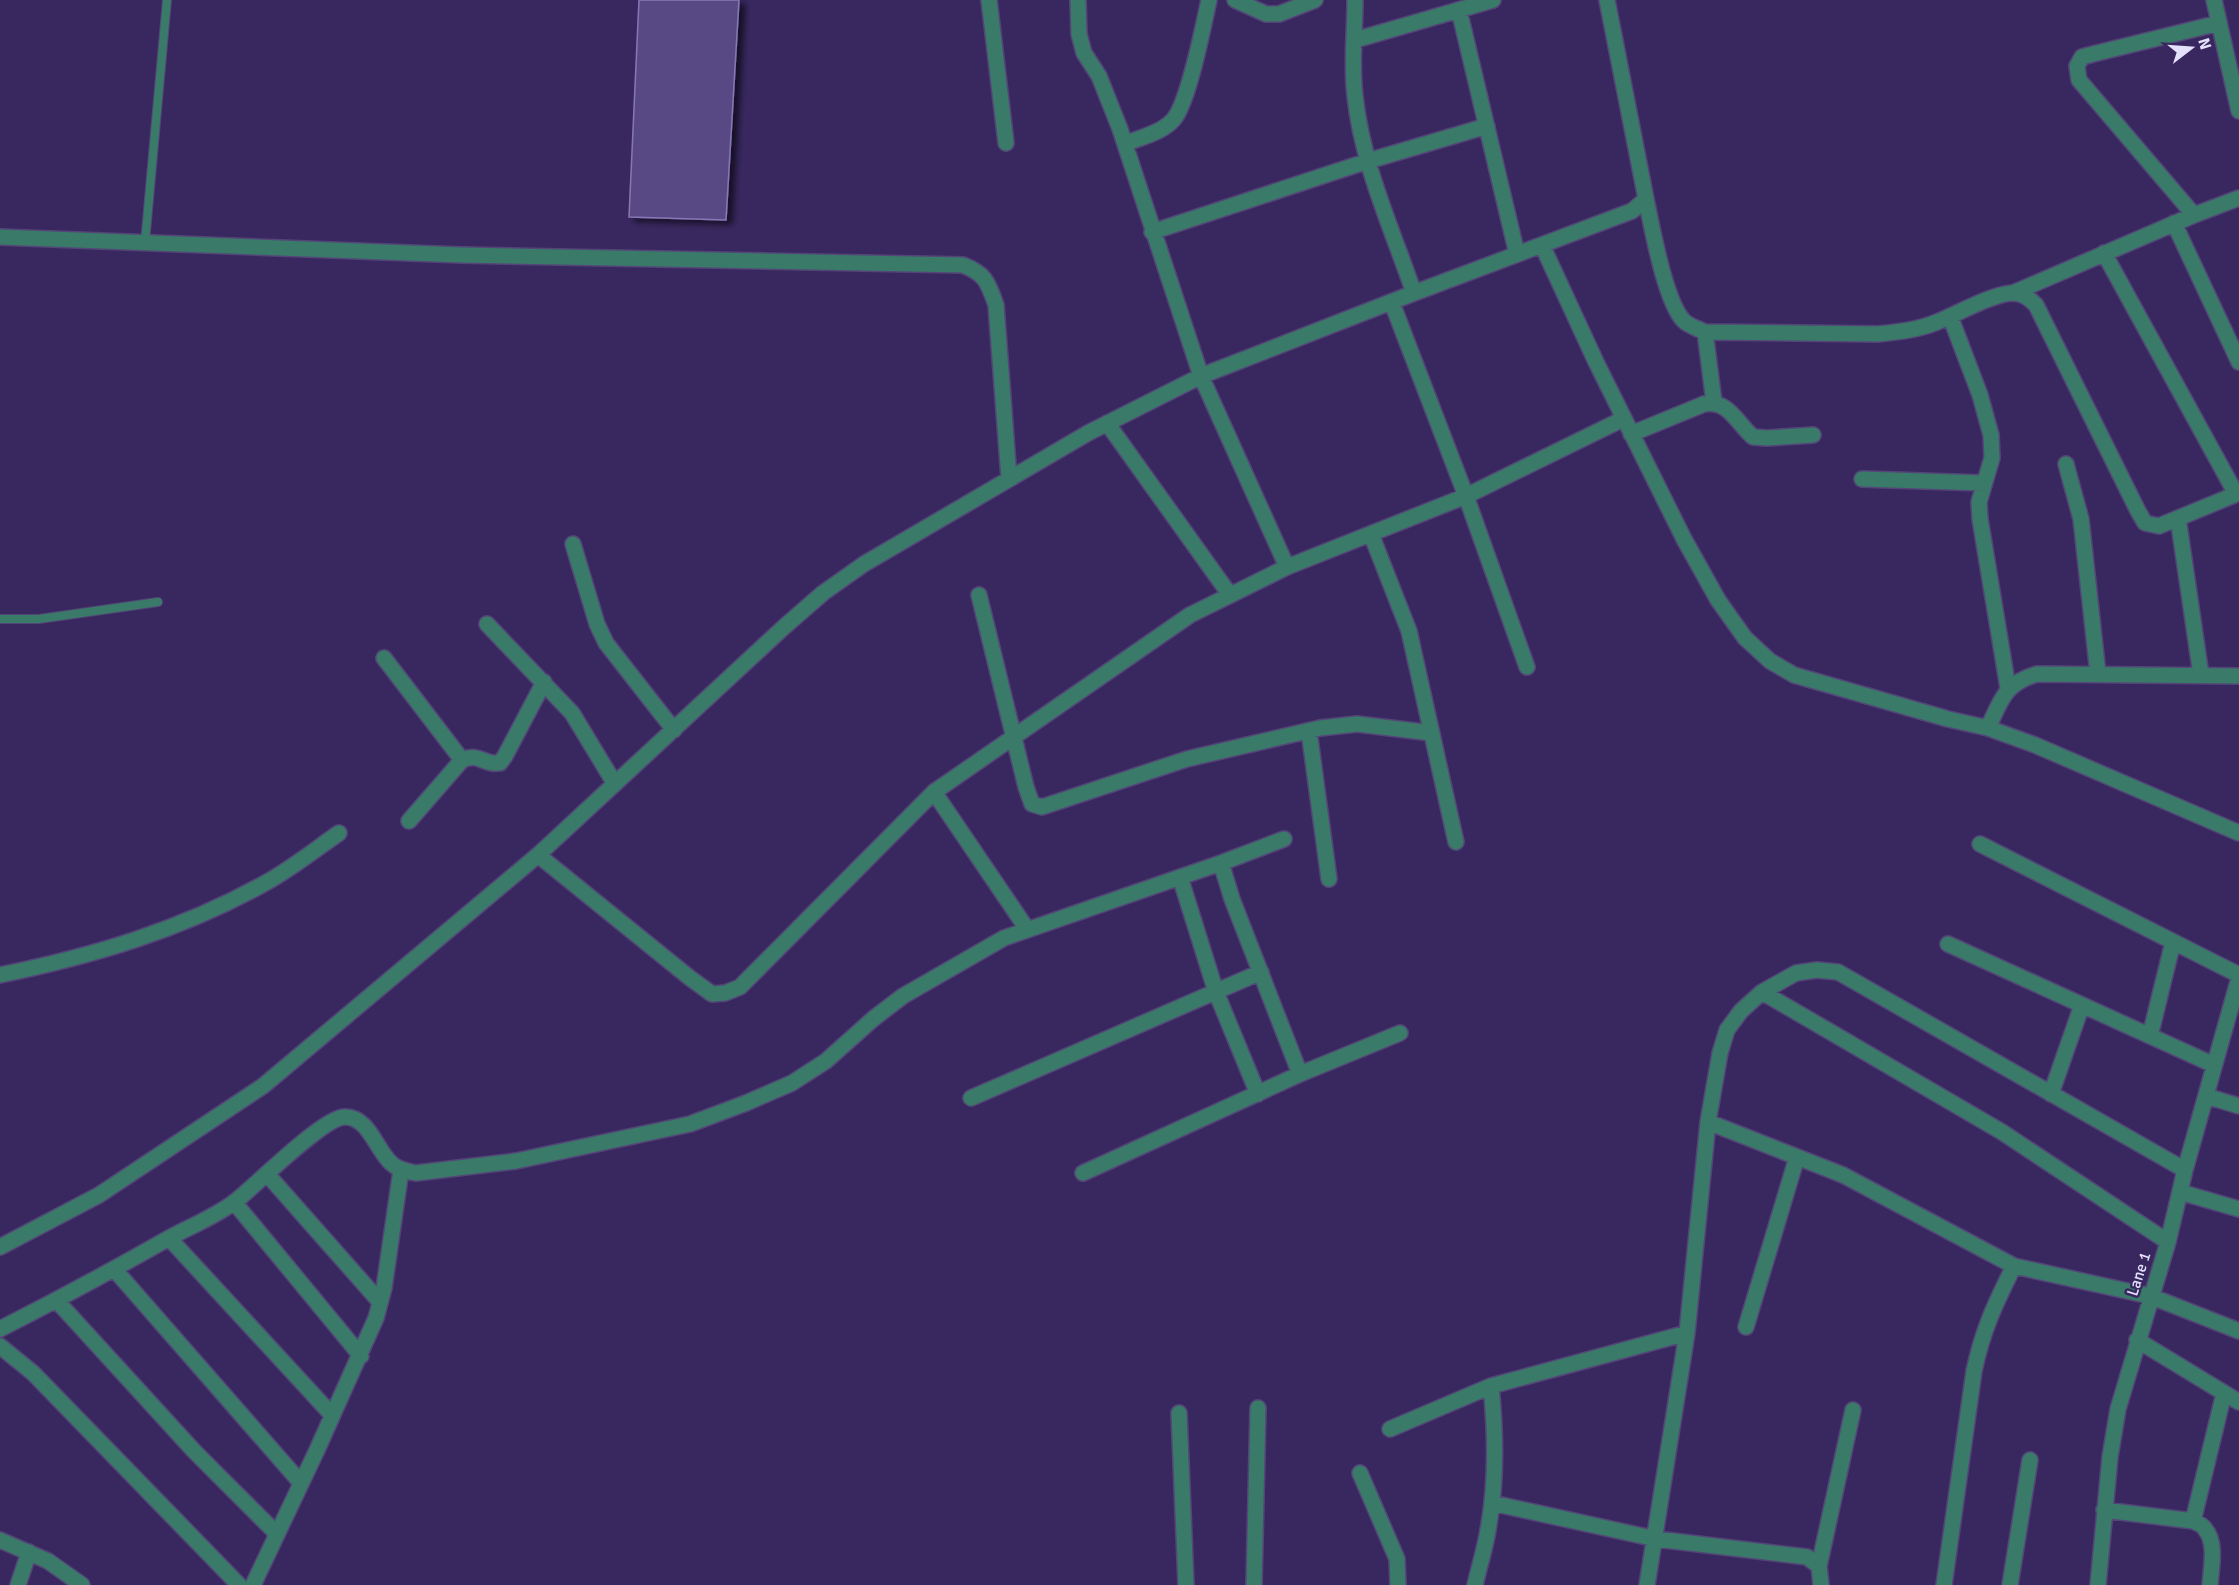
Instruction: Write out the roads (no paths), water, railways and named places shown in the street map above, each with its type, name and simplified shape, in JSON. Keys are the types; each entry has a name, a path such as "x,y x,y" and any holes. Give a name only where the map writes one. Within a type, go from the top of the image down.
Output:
{"street":[{"path":"989,0 1006,143"},
{"path":"1078,0 1078,34 1084,53 1099,76 1125,144 1201,376 1287,567"},
{"path":"1125,144 1163,129 1174,119 1181,107 1209,0"},
{"path":"1235,0 1266,14 1279,14 1315,0"},
{"path":"1356,0 1353,77 1355,98 1368,161 1414,293"},
{"path":"1355,40 1493,0"},
{"path":"1607,0 1646,199 1665,281 1673,303 1684,322 1706,332 1878,334 1906,332 2000,295 2013,293 2194,214 2239,198"},
{"path":"2214,0 2239,111"},
{"path":"1459,10 1517,254"},
{"path":"2194,214 2079,81 2078,66 2082,57 2219,23"},
{"path":"1152,232 1368,161 1487,126"},
{"path":"0,1247 99,1195 263,1086 538,855 823,593 864,564 1107,423 1201,376 1632,211 1646,199"},
{"path":"2174,223 2239,362"},
{"path":"0,237 462,255 963,265 976,270 988,282 996,305 1010,478"},
{"path":"1542,245 1623,419 1684,539 1718,600 1745,638 1770,661 1794,675 1948,719 1988,728 2035,745 2239,833"},
{"path":"2013,293 2026,296 2036,305 2145,523 2159,526 2238,494 2104,254"},
{"path":"1392,303 1466,496 1527,667"},
{"path":"1950,316 1980,395 1991,435 1992,458 1979,502 1980,519 2008,688"},
{"path":"1706,332 1714,402"},
{"path":"1631,434 1714,402 1727,408 1753,437 1813,435"},
{"path":"538,855 712,994 725,993 740,987 934,792 1190,615 1287,567 1466,496 1623,419"},
{"path":"1107,423 1230,595"},
{"path":"2066,464 2081,519 2098,674"},
{"path":"1862,479 1984,483"},
{"path":"2178,518 2201,675"},
{"path":"1371,534 1409,631 1456,842"},
{"path":"573,544 597,624 606,644 674,730"},
{"path":"979,595 1032,804 1042,807 1187,759 1309,731 1357,724 1432,733"},
{"path":"487,624 573,713 615,784"},
{"path":"384,658 462,760"},
{"path":"1988,728 2008,688 2022,678 2037,674 2239,676"},
{"path":"408,821 462,760 472,756 493,764 500,763 506,756 544,682"},
{"path":"1309,731 1329,879"},
{"path":"934,792 1027,929"},
{"path":"0,975 119,947 195,918 268,881 339,833"},
{"path":"0,1329 116,1270 234,1202 330,1122 343,1116 353,1118 365,1127 391,1163 401,1170 416,1173 516,1161 690,1124 792,1083 826,1061 903,996 1004,938 1284,839"},
{"path":"1980,844 2239,977"},
{"path":"1221,863 1232,900 1300,1074"},
{"path":"1180,877 1216,992 1258,1094"},
{"path":"2150,1036 2173,942"},
{"path":"1948,944 2214,1065"},
{"path":"1647,1585 1687,1333 1708,1122 1720,1053 1727,1030 1741,1011 1762,992 1796,973 1817,970 1838,972 2185,1170"},
{"path":"971,1098 1261,972"},
{"name":"Lane 1","path":"2098,1585 2110,1457 2118,1409 2168,1242 2185,1170 2239,977"},
{"path":"1762,992 2002,1132 2168,1242"},
{"path":"2051,1094 2082,1005"},
{"path":"1083,1173 1300,1074 1400,1033"},
{"path":"2206,1096 2239,1106"},
{"path":"1708,1122 1843,1175 2014,1266 2150,1296 2239,1331"},
{"path":"1746,1327 1797,1157"},
{"path":"253,1585 361,1356 376,1318 401,1170"},
{"path":"267,1174 380,1302"},
{"path":"2180,1192 2239,1209"},
{"path":"234,1202 361,1356"},
{"path":"170,1238 332,1415"},
{"path":"1944,1585 1977,1355 1988,1319 2014,1266"},
{"path":"116,1270 301,1483"},
{"path":"57,1301 194,1451 277,1534"},
{"path":"1390,1428 1491,1386 1687,1333"},
{"path":"2137,1340 2239,1402"},
{"path":"0,1346 33,1372 239,1585"},
{"path":"1475,1585 1492,1503 1496,1440 1491,1386"},
{"path":"2193,1521 2224,1393"},
{"path":"1254,1585 1258,1408"},
{"path":"1821,1585 1819,1566 1853,1410"},
{"path":"1179,1413 1186,1585"},
{"path":"2010,1585 2030,1460"},
{"path":"1360,1473 1397,1559 1398,1585"},
{"path":"1492,1503 1656,1539 1807,1557 1819,1566"},
{"path":"2104,1510 2193,1521 2205,1528 2211,1540 2210,1585"},
{"path":"0,1540 48,1561 82,1585"},
{"path":"18,1585 29,1552"}],"lane":[{"path":"146,243 166,0"},
{"path":"0,619 39,619 158,602"}]}
